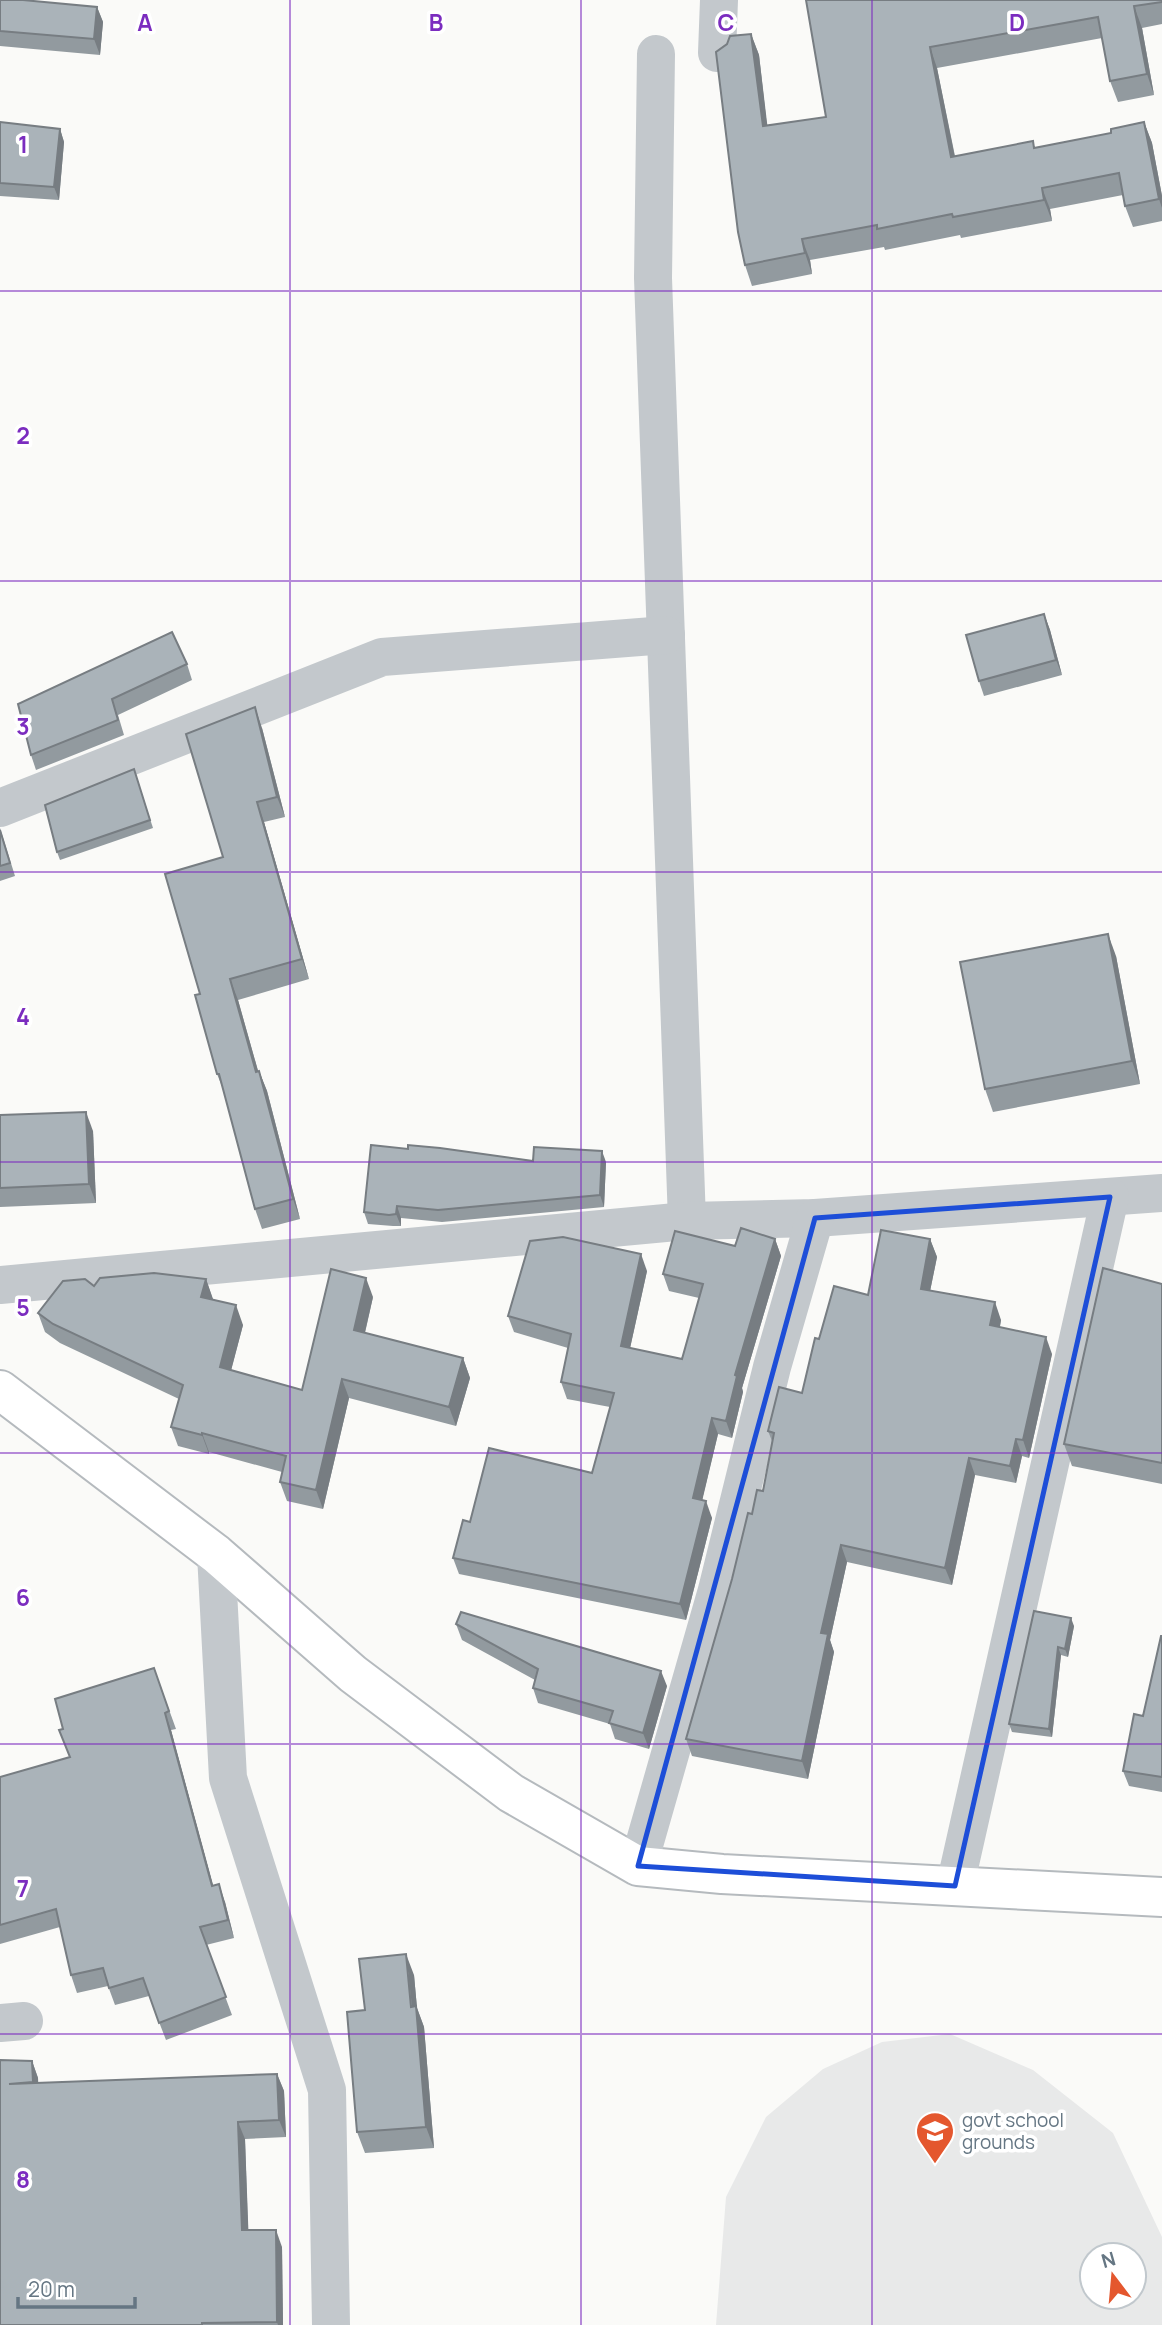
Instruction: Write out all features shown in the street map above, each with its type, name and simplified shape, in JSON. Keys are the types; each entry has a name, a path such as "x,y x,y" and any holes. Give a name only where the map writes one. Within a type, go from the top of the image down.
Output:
{"main road":[{"path":"0,1391 216,1554 353,1674 511,1793 638,1866 722,1874 1162,1897"}],"street":[{"path":"717,53 719,0"},
{"path":"656,54 653,278 687,1221"},
{"path":"0,808 382,657 666,635"},
{"path":"0,1285 687,1221 815,1217 1162,1193"},
{"path":"955,1886 1110,1197"},
{"path":"638,1866 717,1590 772,1367 815,1217"},
{"path":"216,1554 228,1778 327,2090 331,2325"}],"highlighted area":[{"path":"1110,1197 955,1886 638,1866 815,1218"}],"shaded area":[{"name":"govt school grounds","path":"950,2034 1033,2070 1113,2133 1162,2237 1162,2325 716,2325 726,2197 766,2117 823,2069 882,2042"}],"building":[{"path":"0,0 97,7 94,39 0,31"},
{"path":"806,0 1162,0 1134,6 1147,74 1110,81 1098,17 930,47 951,157 1033,141 1034,148 1111,133 1111,129 1144,122 1159,199 1125,206 1119,173 1042,188 1044,200 953,217 952,214 877,229 877,225 802,239 805,253 745,265 738,232 716,52 727,44 730,36 751,34 763,126 826,117"},
{"path":"0,122 60,129 54,187 0,183"},
{"path":"1044,614 1056,660 979,681 966,635"},
{"path":"172,632 187,664 112,699 118,720 31,755 18,704"},
{"path":"255,707 277,797 257,802 302,959 230,979 256,1072 259,1071 293,1199 255,1209 195,995 200,994 165,874 223,857 186,734"},
{"path":"134,769 150,820 57,852 45,805"},
{"path":"0,830 10,863 0,866"},
{"path":"1108,934 1132,1061 985,1089 960,962"},
{"path":"86,1112 89,1184 0,1188 0,1115"},
{"path":"371,1145 408,1149 408,1145 440,1148 533,1161 534,1147 602,1151 600,1195 438,1210 397,1206 396,1214 389,1215 364,1212"},
{"path":"741,1228 775,1239 735,1375 737,1376 726,1421 712,1418 693,1498 706,1501 680,1604 453,1558 463,1520 470,1522 489,1448 592,1473 614,1393 561,1382 571,1334 508,1316 530,1241 563,1237 641,1254 621,1346 682,1359 703,1284 663,1274 675,1231 735,1246"},
{"path":"881,1230 930,1239 921,1289 995,1302 990,1325 1046,1337 1023,1440 1016,1439 1010,1466 969,1458 945,1568 841,1545 821,1633 828,1634 802,1761 686,1739 748,1513 752,1514 757,1490 763,1491 774,1433 768,1431 779,1387 802,1393 815,1338 819,1339 834,1286 868,1295"},
{"path":"1103,1268 1162,1284 1162,1463 1064,1444"},
{"path":"331,1269 366,1278 354,1330 463,1358 449,1407 342,1379 316,1490 280,1482 286,1456 171,1427 183,1385 53,1324 38,1313 63,1281 85,1279 94,1286 100,1278 154,1273 206,1279 201,1297 236,1305 220,1367 302,1390"},
{"path":"1034,1611 1071,1618 1065,1649 1058,1647 1049,1729 1009,1724"},
{"path":"461,1612 661,1671 643,1733 609,1723 613,1711 533,1688 538,1669 456,1624"},
{"path":"1161,1636 1162,1777 1123,1771 1134,1714 1143,1716"},
{"path":"154,1668 169,1711 165,1713 212,1886 219,1884 228,1920 200,1927 226,1997 159,2023 143,1978 109,1988 103,1968 71,1975 56,1909 0,1925 0,1777 70,1757 59,1730 63,1729 55,1699"},
{"path":"406,1954 411,2007 416,2006 426,2127 357,2132 347,2012 365,2010 359,1959"},
{"path":"0,2060 32,2061 33,2082 9,2084 277,2074 279,2120 238,2122 242,2230 276,2230 277,2322 202,2325 0,2325"}],"place":[{"name":"govt school grounds","path":"935,2165"}]}
